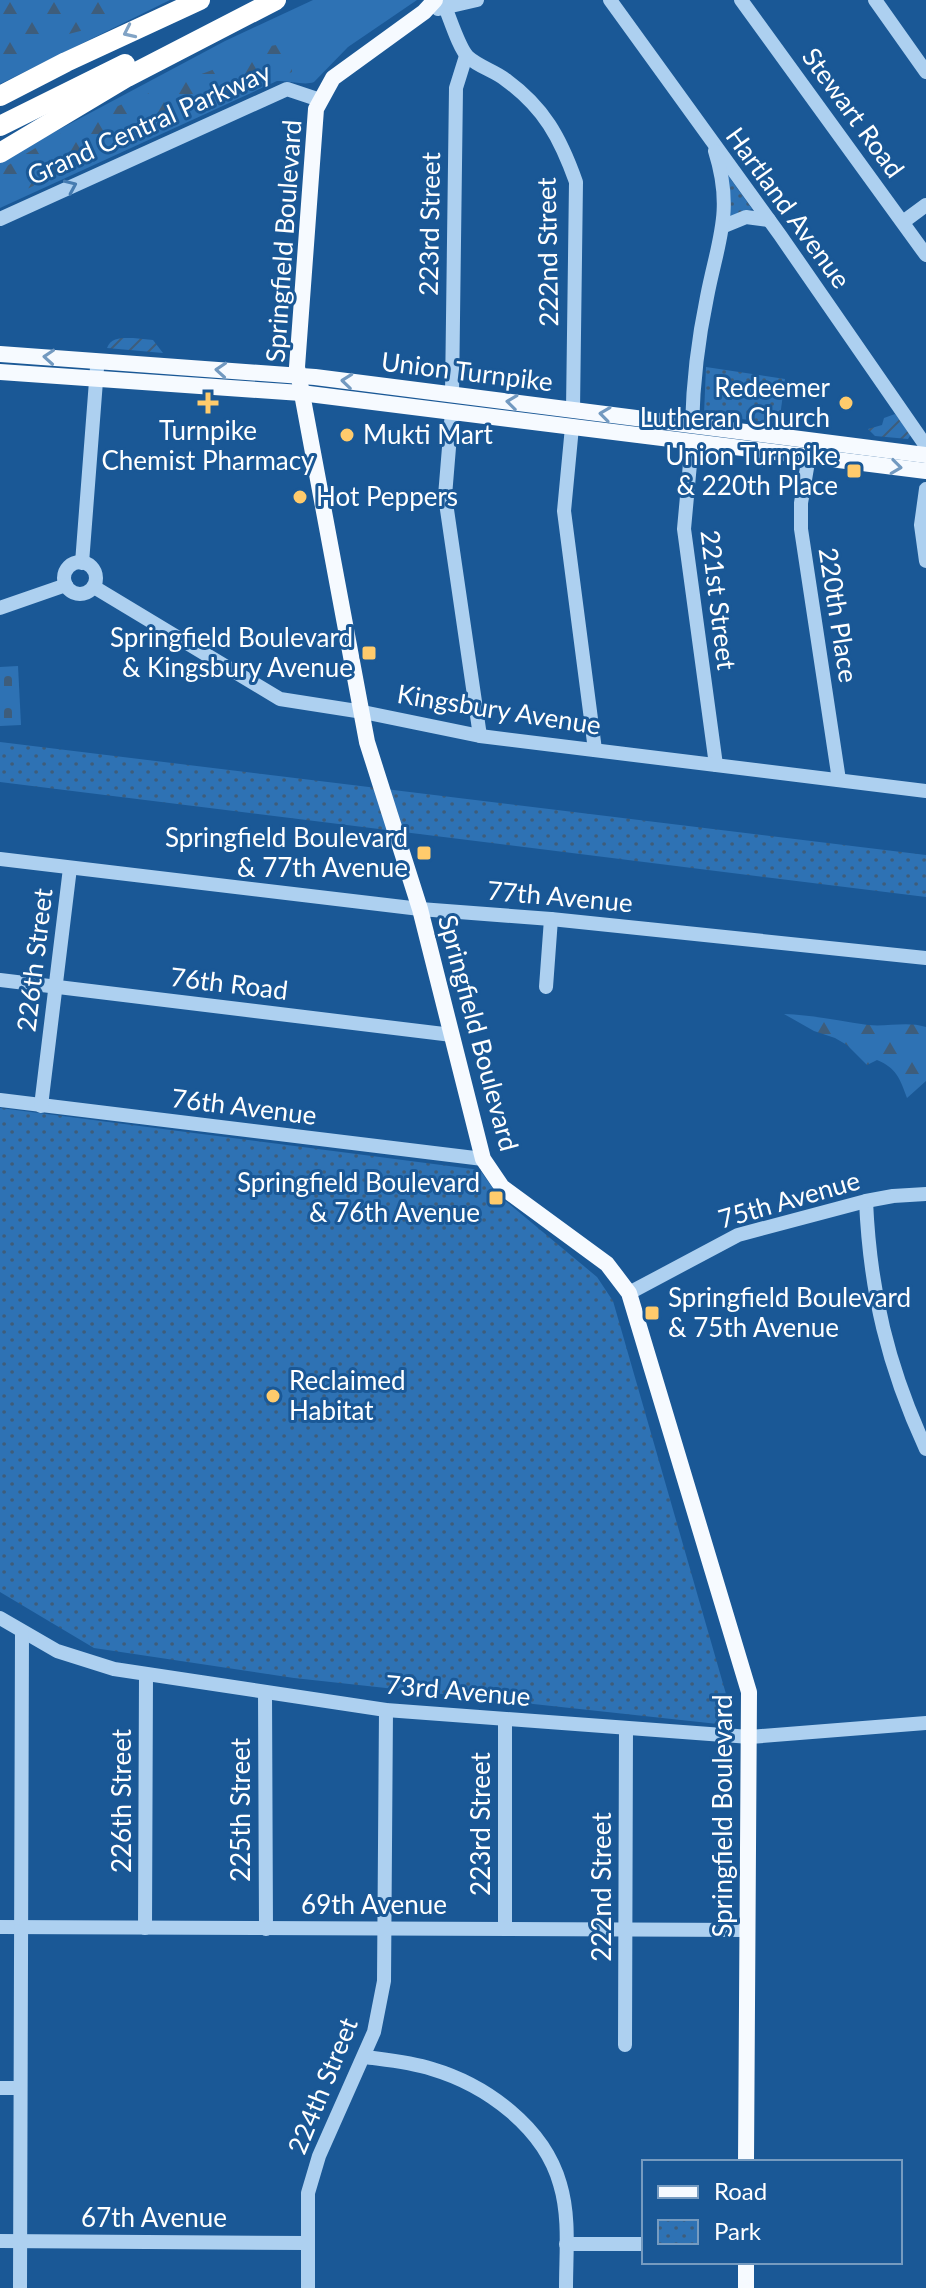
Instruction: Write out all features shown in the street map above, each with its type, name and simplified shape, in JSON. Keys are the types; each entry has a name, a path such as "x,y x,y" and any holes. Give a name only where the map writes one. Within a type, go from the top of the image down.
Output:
{"highway":[{"path":"0,96 200,0"},
{"path":"0,126 264,0"},
{"path":"0,153 127,77 276,0"}],"main road":[{"name":"Springfield Boulevard","path":"437,5 333,78 316,109 297,350 301,393 367,742 420,909 483,1159 502,1187 607,1264 629,1293 749,1692 746,2160"},
{"name":"Union Turnpike","path":"0,354 299,376 572,427 692,434 926,455"},
{"name":"Union Turnpike","path":"0,372 573,410 809,456 926,471"},
{"path":"746,2264 746,2288"}],"street":[{"path":"466,56 437,5 477,0"},
{"name":"Hartland Avenue","path":"610,0 769,220 926,446"},
{"name":"Stewart Road","path":"741,0 926,255"},
{"path":"875,0 926,72"},
{"name":"223rd Street","path":"466,56 456,88 452,403 445,496 480,736"},
{"name":"222nd Street","path":"466,56 504,78 547,118 567,156 576,182 573,410"},
{"name":"Grand Central Parkway","path":"0,219 287,89 320,100"},
{"name":"221st Street","path":"712,143 724,191 724,226 697,348 684,529 716,765"},
{"path":"903,222 926,205"},
{"path":"724,226 746,217 769,220"},
{"path":"82,563 98,360"},
{"path":"572,427 564,511 595,750"},
{"name":"220th Place","path":"809,456 801,503 801,529 839,780"},
{"path":"926,489 921,525 926,561"},
{"path":"76,563 82,563 96,574 94,587 80,594 66,585 68,570 76,563"},
{"path":"0,608 66,585"},
{"name":"Kingsbury Avenue","path":"94,587 280,699 480,736 926,791"},
{"name":"77th Avenue","path":"0,859 420,909 551,919 926,958"},
{"name":"226th Street","path":"41,1106 70,868"},
{"path":"546,987 551,919"},
{"name":"76th Road","path":"0,980 452,1035"},
{"name":"76th Avenue","path":"0,1100 483,1159"},
{"name":"75th Avenue","path":"629,1293 738,1235 866,1201 926,1194"},
{"path":"866,1201 868,1249 883,1337 903,1399 926,1449"},
{"name":"73rd Avenue","path":"0,1618 57,1651 88,1662 146,1675 386,1710 750,1737 926,1723"},
{"path":"20,2288 22,1632"},
{"name":"226th Street","path":"145,1928 146,1675"},
{"name":"225th Street","path":"265,1692 266,1929"},
{"name":"224th Street","path":"308,2288 308,2193 318,2159 374,2032 384,1981 386,1710"},
{"name":"223rd Street","path":"505,1719 505,1929"},
{"name":"222nd Street","path":"625,2045 626,1728"},
{"name":"69th Avenue","path":"0,1927 748,1930"},
{"path":"365,2057 433,2069 488,2094 520,2119 543,2146 560,2181 566,2212 566,2288"},
{"path":"0,2088 20,2088"},
{"name":"67th Avenue","path":"0,2241 308,2243"},
{"path":"566,2244 642,2244"}],"green space":[{"path":"0,0 170,0 0,84"},
{"path":"0,0 142,0 126,6 107,24 65,35 0,63"},
{"path":"313,0 417,0 348,47 314,82 277,81 0,208 0,161 225,41"},
{"path":"276,45 292,54 292,72 110,149 0,202 0,171 50,140 152,92 216,69 258,49"},
{"path":"727,174 752,209 730,217"},
{"path":"114,340 153,340 163,353 107,348"},
{"path":"706,367 785,379 779,424 704,414"},
{"path":"895,414 911,434 908,439 875,436 868,429 882,425 884,418"},
{"path":"18,666 21,725 0,726 0,667"},
{"path":"0,742 926,855 926,897 0,782"},
{"path":"784,1014 868,1025 912,1024 926,1027 926,1081 907,1098 889,1066 877,1060 867,1065 847,1045"},
{"path":"0,1108 480,1170 496,1193 597,1277 613,1301 728,1701 727,1725 294,1678 94,1648 0,1592"}],"place":[{"name":"Turnpike Chemist Pharmacy","path":"208,403"},
{"name":"Redeemer Lutheran Church","path":"846,403"},
{"name":"Mukti Mart","path":"347,435"},
{"name":"Union Turnpike & 220th Place","path":"854,471"},
{"name":"Hot Peppers","path":"300,497"},
{"name":"Springfield Boulevard & Kingsbury Avenue","path":"369,653"},
{"name":"Springfield Boulevard & 77th Avenue","path":"424,853"},
{"name":"Springfield Boulevard & 76th Avenue","path":"496,1198"},
{"name":"Springfield Boulevard & 75th Avenue","path":"652,1313"},
{"name":"Reclaimed Habitat","path":"273,1396"}]}
